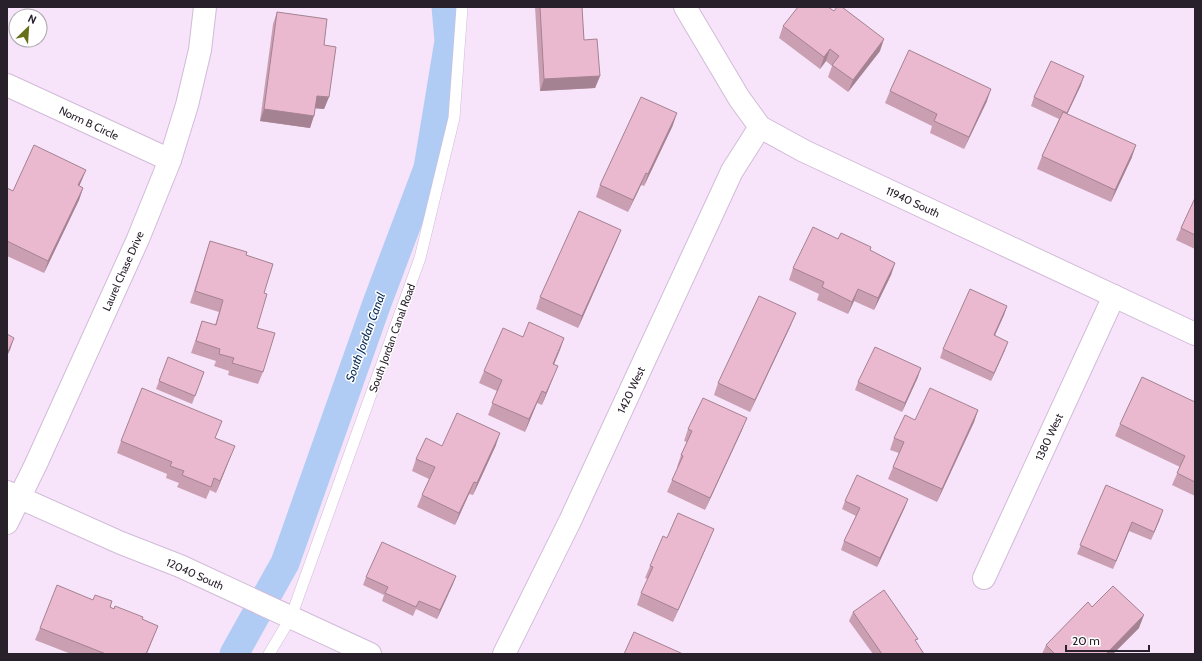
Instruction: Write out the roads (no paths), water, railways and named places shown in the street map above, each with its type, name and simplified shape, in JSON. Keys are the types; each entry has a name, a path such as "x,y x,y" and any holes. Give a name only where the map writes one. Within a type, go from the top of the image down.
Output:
{"street":[{"name":"Laurel Chase Drive","path":"7,523 13,495 36,464 138,239 170,160 187,105 200,50 205,7"},
{"name":"11940 South","path":"685,7 739,98 760,127 804,151 1195,334"},
{"name":"Norm B Circle","path":"7,85 170,160"},
{"name":"1420 West","path":"504,654 570,521 732,171 760,127"},
{"name":"1380 West","path":"984,578 1114,296"},
{"name":"12040 South","path":"13,495 121,543 180,566 370,654"}],"lane":[{"name":"South Jordan Canal Road","path":"268,654 291,618 420,258 454,118 462,7"}],"waterway":[{"name":"South Jordan Canal","path":"234,654 285,563 377,303 428,168 449,41 446,7"}]}
